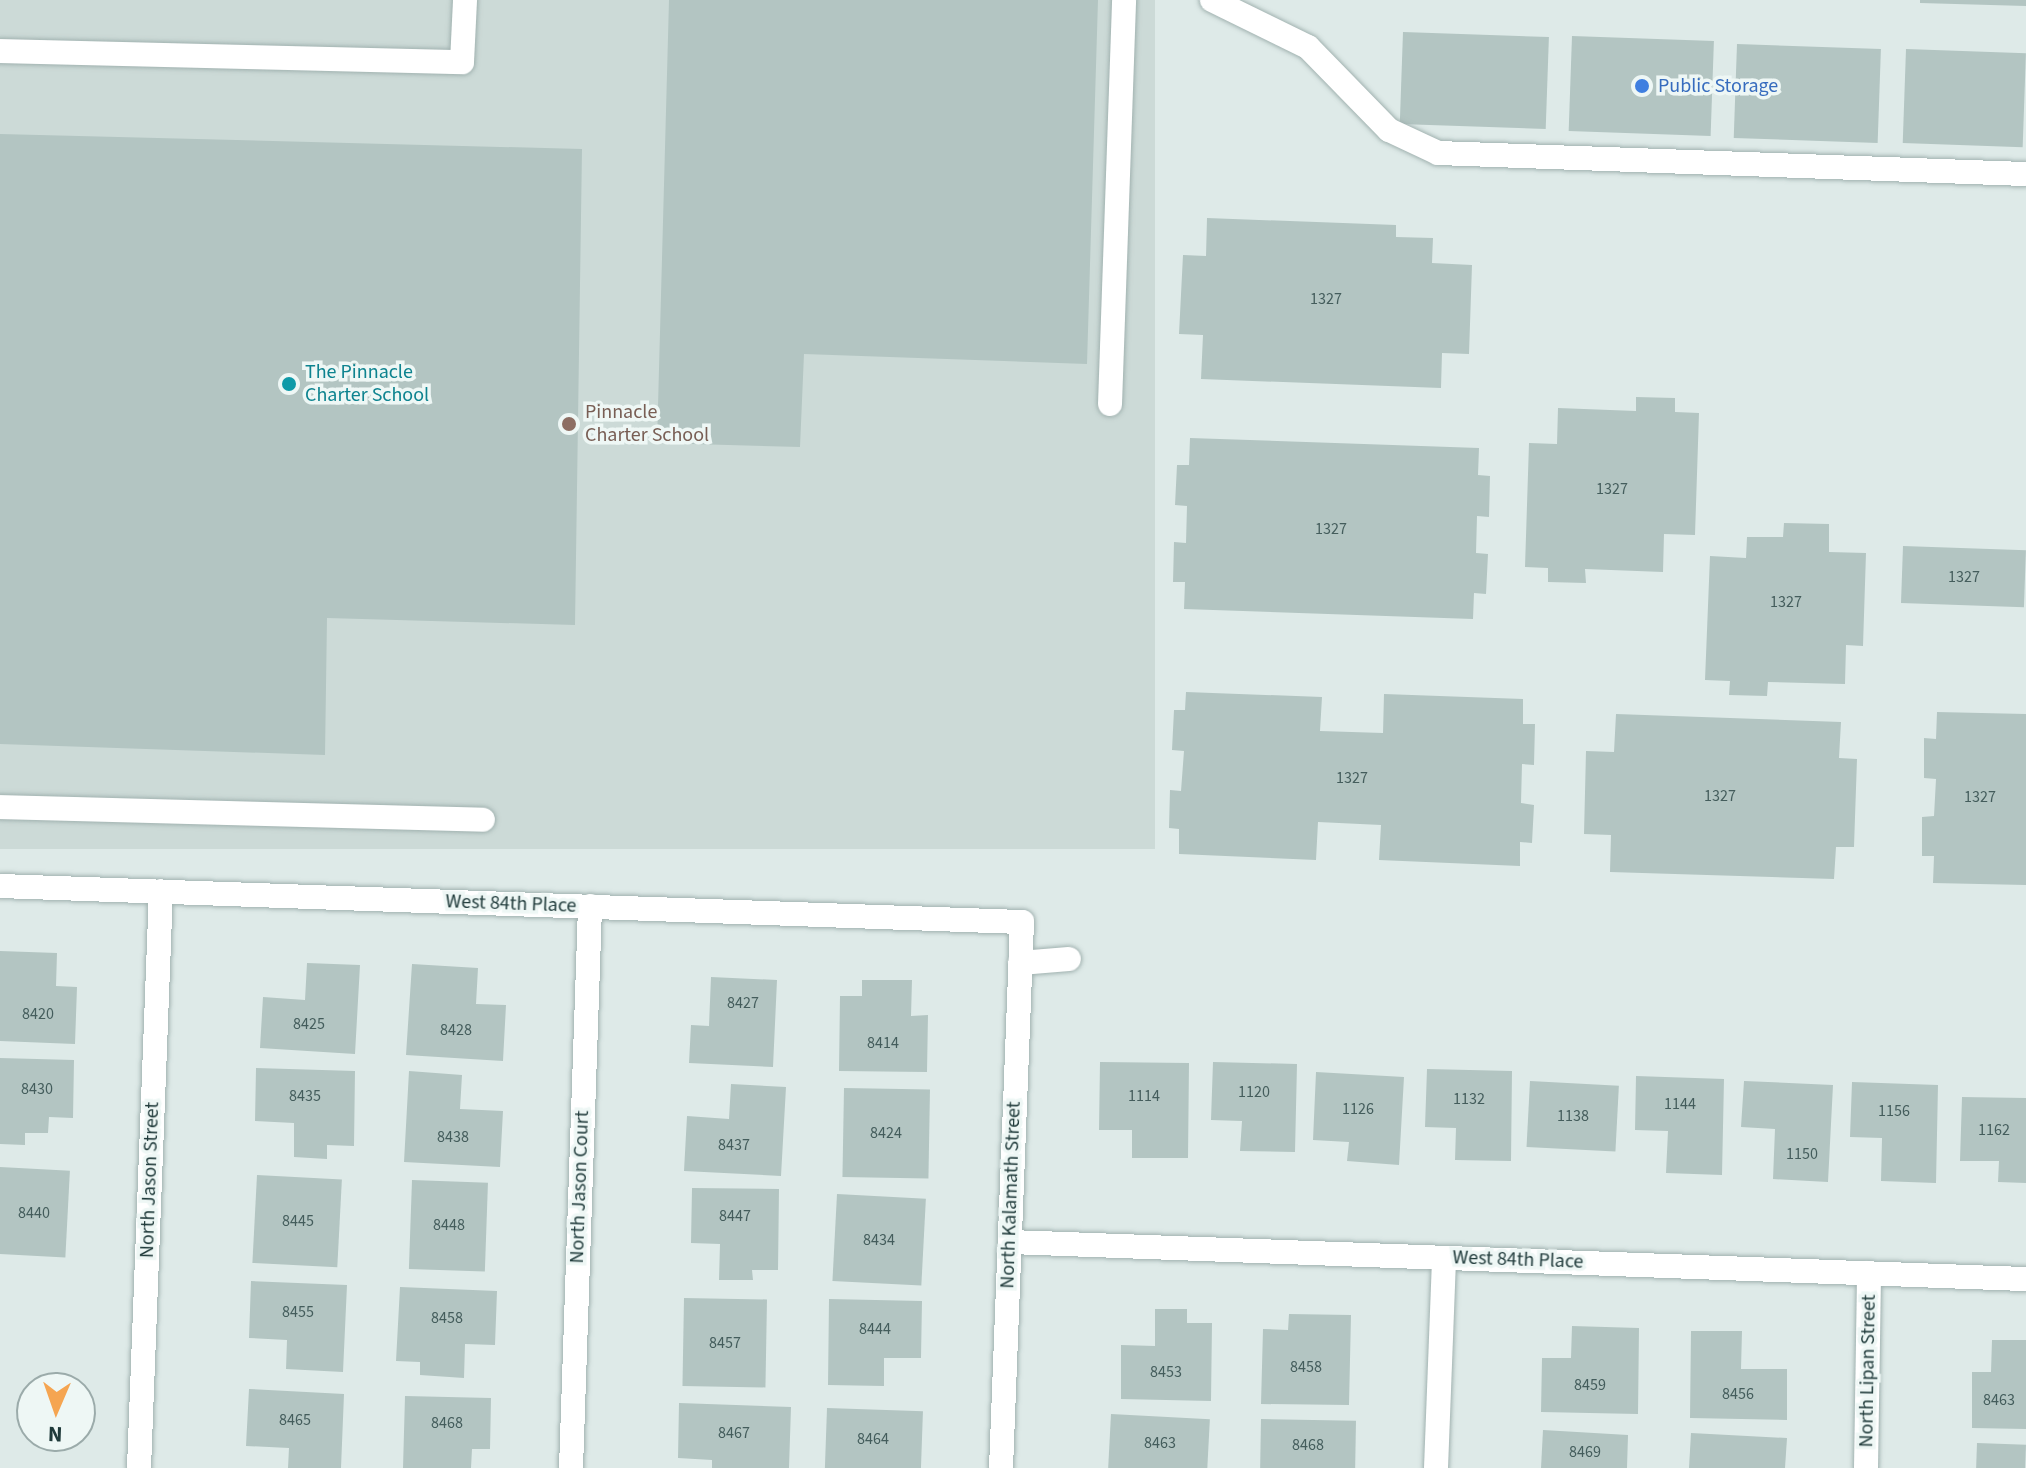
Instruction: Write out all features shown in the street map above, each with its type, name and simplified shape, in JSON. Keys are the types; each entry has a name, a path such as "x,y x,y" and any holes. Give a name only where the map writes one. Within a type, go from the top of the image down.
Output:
{"street":[{"path":"0,51 462,62 465,0"},
{"path":"1110,404 1124,0"},
{"path":"1212,0 1308,47 1389,130 1438,153 2026,174"},
{"path":"0,807 483,820"},
{"name":"West 84th Place","path":"0,886 1022,922"},
{"name":"North Jason Street","path":"139,1468 161,891"},
{"name":"North Jason Court","path":"571,1468 590,906"},
{"name":"North Kalamath Street","path":"1001,1468 1022,922"},
{"path":"1020,963 1069,959"},
{"name":"West 84th Place","path":"1010,1242 2026,1279"},
{"path":"1436,1468 1444,1258"},
{"name":"North Lipan Street","path":"1866,1468 1869,1273"}],"shaded area":[{"name":"Pinnacle Charter School","path":"0,0 1155,0 1155,849 0,849"}],"building":[{"path":"669,0 1098,0 1087,364 804,354 800,447 657,443"},
{"path":"1920,0 2026,0 2026,6 1920,3"},
{"path":"1403,32 1549,37 1546,129 1400,124"},
{"name":"Public Storage","path":"1572,36 1714,41 1711,136 1569,131"},
{"name":"Public Storage","path":"1737,44 1881,49 1878,143 1734,138"},
{"path":"1906,49 2026,53 2023,147 1903,143"},
{"name":"The Pinnacle Charter School","path":"0,134 582,149 575,625 327,618 325,755 0,744"},
{"path":"1207,218 1396,225 1396,237 1433,238 1432,263 1472,265 1469,354 1442,353 1441,388 1201,379 1203,335 1179,334 1183,255 1206,256"},
{"path":"1636,397 1675,398 1675,412 1699,413 1695,535 1664,534 1663,572 1585,569 1586,583 1548,582 1548,568 1525,567 1529,443 1557,444 1558,408 1636,411"},
{"path":"1190,438 1479,448 1478,475 1490,476 1489,517 1477,516 1476,553 1488,554 1486,594 1474,593 1473,619 1184,609 1185,582 1173,582 1174,542 1186,543 1187,506 1175,505 1177,465 1189,465"},
{"path":"1784,523 1829,524 1829,552 1866,553 1863,646 1846,645 1845,684 1768,682 1767,696 1729,695 1730,681 1705,680 1710,556 1746,558 1747,537 1783,537"},
{"path":"1903,546 2026,550 2024,607 1901,603"},
{"path":"1186,692 1322,697 1320,731 1383,733 1384,694 1523,699 1523,724 1535,724 1534,765 1522,764 1521,803 1534,805 1532,843 1520,842 1520,866 1379,860 1381,825 1318,822 1316,860 1179,854 1179,829 1169,828 1170,790 1181,791 1184,751 1172,750 1174,710 1185,710"},
{"path":"1937,712 2026,714 2026,885 1933,883 1934,856 1922,856 1922,817 1934,816 1936,779 1924,778 1924,738 1936,739"},
{"path":"1616,714 1841,722 1839,758 1857,759 1854,847 1836,847 1834,879 1610,872 1611,835 1584,834 1586,751 1614,752"},
{"path":"0,951 57,953 56,986 77,987 75,1044 0,1041"},
{"path":"307,963 360,965 355,1054 260,1048 263,997 305,1000"},
{"path":"412,964 478,968 476,1004 506,1005 503,1061 406,1055"},
{"path":"711,977 777,980 773,1067 689,1063 691,1025 709,1026"},
{"path":"862,980 912,980 911,1016 928,1015 927,1072 839,1071 840,996 862,996"},
{"path":"0,1058 74,1060 73,1118 49,1117 48,1133 25,1133 25,1145 0,1144"},
{"path":"1100,1062 1189,1063 1188,1158 1132,1158 1132,1130 1099,1130"},
{"path":"1213,1062 1297,1064 1295,1152 1240,1151 1242,1121 1211,1120"},
{"path":"256,1068 355,1071 354,1146 327,1145 327,1159 294,1157 294,1123 255,1121"},
{"path":"1427,1069 1512,1071 1511,1161 1455,1160 1456,1128 1425,1127"},
{"path":"409,1071 462,1075 460,1109 503,1111 500,1167 404,1162"},
{"path":"1316,1072 1404,1077 1399,1165 1347,1161 1349,1142 1313,1140"},
{"path":"1636,1076 1724,1079 1722,1175 1666,1173 1668,1131 1635,1130"},
{"path":"1530,1081 1619,1086 1615,1152 1527,1147"},
{"path":"1744,1081 1833,1085 1828,1182 1773,1179 1775,1129 1741,1127"},
{"path":"1852,1082 1938,1085 1936,1183 1881,1181 1882,1138 1850,1137"},
{"path":"731,1084 786,1087 781,1176 684,1171 687,1116 729,1119"},
{"path":"844,1088 930,1090 928,1178 842,1177"},
{"path":"1962,1097 2026,1098 2026,1183 1998,1182 1999,1161 1960,1161"},
{"path":"0,1167 70,1171 65,1258 0,1254"},
{"path":"257,1175 342,1179 337,1267 252,1263"},
{"path":"412,1180 488,1183 485,1272 409,1269"},
{"path":"692,1188 779,1189 778,1270 752,1270 753,1280 719,1280 720,1244 691,1243"},
{"path":"837,1194 926,1199 921,1286 832,1281"},
{"path":"251,1281 347,1285 343,1372 286,1369 287,1340 249,1338"},
{"path":"400,1287 497,1291 495,1345 465,1344 464,1378 420,1375 420,1362 396,1361"},
{"path":"684,1298 767,1299 765,1387 682,1386"},
{"path":"829,1299 922,1301 921,1358 884,1358 884,1386 828,1385"},
{"path":"1155,1309 1187,1309 1187,1323 1212,1323 1211,1401 1121,1399 1121,1345 1155,1346"},
{"path":"1289,1314 1351,1315 1349,1405 1261,1404 1263,1329 1288,1330"},
{"path":"1572,1326 1639,1328 1638,1414 1541,1412 1542,1358 1571,1358"},
{"path":"1691,1331 1742,1331 1741,1369 1787,1369 1787,1420 1690,1418"},
{"path":"1992,1340 2026,1340 2026,1429 1972,1428 1972,1372 1991,1372"},
{"path":"249,1389 344,1394 341,1468 288,1468 289,1448 246,1446"},
{"path":"405,1396 491,1398 490,1449 472,1449 471,1468 403,1468"},
{"path":"679,1403 791,1407 789,1468 712,1468 712,1460 678,1458"},
{"path":"827,1408 923,1411 921,1468 825,1468"},
{"path":"1111,1414 1210,1419 1207,1468 1108,1468"},
{"path":"1261,1419 1356,1421 1355,1468 1260,1468"},
{"path":"1543,1430 1628,1435 1627,1468 1541,1468"},
{"path":"1691,1433 1787,1438 1785,1468 1689,1468"},
{"path":"1977,1443 2026,1445 2025,1468 1976,1468"}],"place":[{"name":"Public Storage","path":"1642,86"},
{"name":"The Pinnacle Charter School","path":"289,384"},
{"name":"Pinnacle Charter School","path":"569,424"}]}
